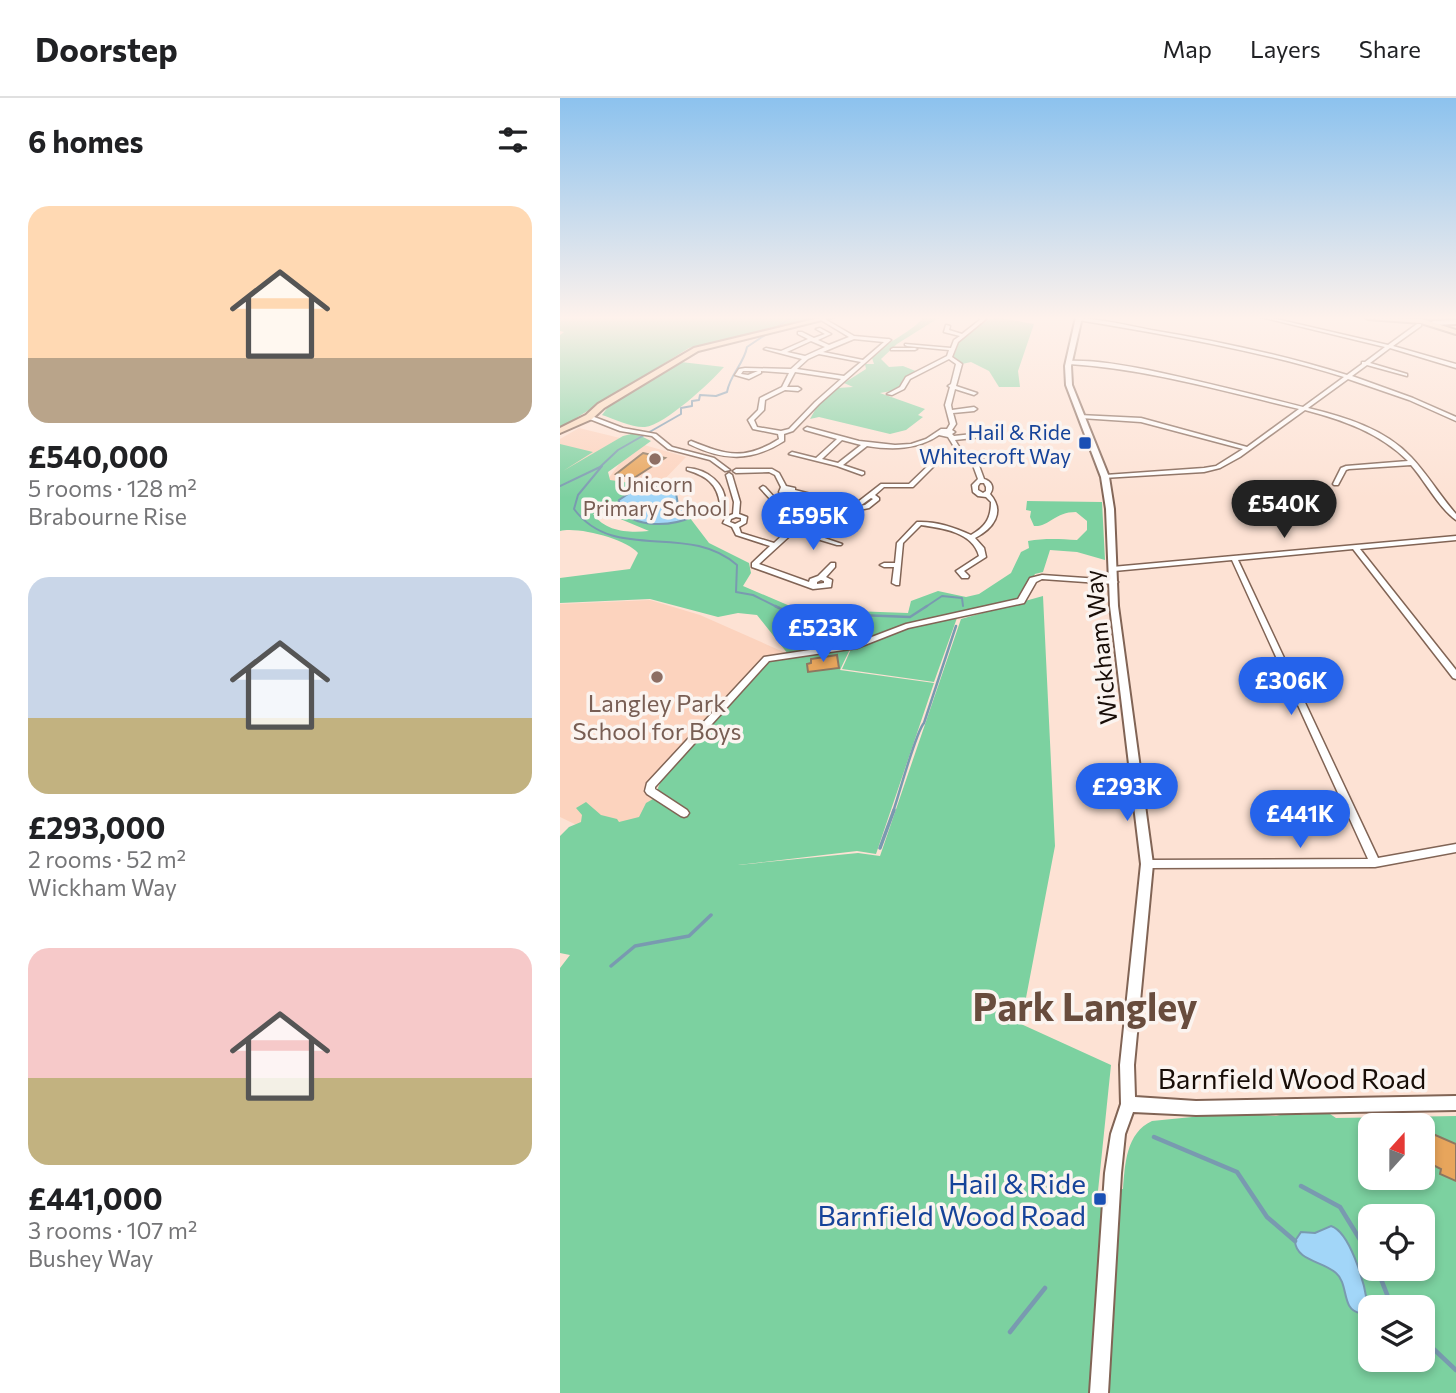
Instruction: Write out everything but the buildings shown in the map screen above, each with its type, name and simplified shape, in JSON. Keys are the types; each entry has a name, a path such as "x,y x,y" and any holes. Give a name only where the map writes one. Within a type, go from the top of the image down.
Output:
{"main road":[{"path":"560,431 589,417 601,406 647,377"}],"street":[{"path":"782,389 789,377"},
{"path":"841,377 845,378"},
{"path":"890,394 902,388 909,377"},
{"path":"954,377 948,406 953,424 951,435 959,451 974,459 987,456"},
{"name":"Wickham Way","path":"1069,377 1069,385 1105,477 1114,569 1114,606 1147,864 1127,1065 1128,1104 1118,1135 1114,1163 1099,1393"},
{"path":"1166,377 1300,408 1366,429 1397,447 1456,518"},
{"path":"1105,477 1212,469 1249,449 1344,377"},
{"path":"1350,377 1424,403 1456,419"},
{"path":"798,389 782,389 762,399 761,410 752,418 753,426 781,433 791,430 845,378"},
{"path":"951,386 974,393"},
{"path":"951,412 974,410"},
{"path":"1081,416 1141,420 1249,449"},
{"path":"589,417 622,430 649,434 670,449 716,461 729,472 737,511 745,520 735,526 738,534 772,547"},
{"path":"807,429 866,444 898,447 940,434 982,435"},
{"path":"691,443 703,450 740,457 771,447 782,439 781,433"},
{"path":"854,441 863,433"},
{"path":"817,460 841,438"},
{"path":"839,465 866,444"},
{"path":"911,486 936,461 959,451"},
{"path":"792,454 862,473"},
{"path":"974,459 982,482 991,487 987,494"},
{"path":"1336,484 1343,469 1348,467 1411,463"},
{"path":"689,469 711,479 719,488 723,504"},
{"path":"711,479 729,472 770,470 777,474 783,489"},
{"path":"770,497 791,486 792,491 855,507 867,507 877,499 871,493 883,481 920,489"},
{"path":"970,538 984,531 992,521 993,502 987,494 972,493 974,487 982,482"},
{"path":"763,488 770,497 807,511 792,529 754,564 759,569 811,585 833,565"},
{"path":"896,583 896,565 901,541 920,521 970,538 984,556 959,572"},
{"path":"792,529 840,542 837,554"},
{"path":"1114,569 1456,538"},
{"path":"1355,547 1456,676"},
{"path":"1234,558 1375,863"},
{"path":"884,565 896,565"},
{"path":"684,813 650,791 650,786 767,659 857,645 906,626 1020,601 1033,580 1042,577 1114,582"},
{"path":"1147,864 1375,863 1456,848"},
{"name":"Barnfield Wood Road","path":"1128,1104 1196,1108 1456,1103"}],"shaded area":[{"name":"Unicorn Primary School","path":"579,428 686,457 659,485 634,489 608,479 620,463 560,476 560,439"},
{"path":"650,600 700,615 788,654 774,655 643,790 674,810 610,841 560,817 560,604"}],"green space":[{"path":"560,377 642,377 560,428"},
{"path":"655,377 714,377 664,419 645,427 602,415 611,403"},
{"path":"853,377 905,377 897,390 880,393 925,409 918,415 923,417 906,430 890,434 819,417 810,419 819,403 837,388 853,387 844,383"},
{"path":"993,377 1019,377 1020,387 999,387"},
{"path":"635,433 651,441 608,472 610,480 644,485 663,523 690,518 709,543 749,563 751,573 743,586 797,609 908,613 911,601 938,591 966,597 979,594 1011,573 1021,552 1029,548 1028,541 1077,540 1087,530 1087,521 1076,512 1062,514 1044,524 1034,526 1030,517 1031,511 1026,510 1027,501 1102,502 1105,560 1077,552 1050,550 1043,572 1035,574 1019,601 906,624 854,642 788,654 757,615 738,613 718,617 650,599 560,603 560,578 630,569 638,553 624,543 601,535 578,530 560,531 560,444 593,452 563,471 623,436","holes":["606,513 649,531 634,532 611,528 593,514"]},
{"path":"1043,596 1055,846 1021,1024 1111,1065 1098,1191 1123,1189 1128,1150 1137,1133 1152,1121 1232,1113 1276,1116 1293,1112 1303,1115 1327,1112 1336,1118 1358,1118 1358,1190 1435,1190 1435,1116 1456,1116 1456,1393 560,1393 560,968 570,955 560,953 560,836 569,827 581,822 582,815 576,808 586,802 601,815 619,822 639,817 646,803 660,795 657,790 661,781 773,658 851,647 840,670 934,683 876,854 857,851 738,865 858,853 880,856 961,619"},
{"path":"957,618 934,682 842,669 852,647 907,627"}],"water":[{"path":"670,485 675,487 678,505 696,512 694,516 665,524 644,523 625,515 618,508 619,500 631,492"},
{"path":"1331,1226 1338,1230 1350,1247 1358,1268 1358,1281 1363,1281 1366,1295 1358,1295 1358,1312 1347,1302 1343,1283 1336,1273 1305,1257 1297,1248 1295,1241 1301,1232 1315,1233"}],"waterway":[{"path":"560,486 600,467 618,450 681,414 681,408 692,406 692,401 699,400 700,395 716,396 727,392 732,377"},
{"path":"602,466 578,495 574,509 591,525 610,535 696,545 717,552 737,565 736,592 753,595 775,606"},
{"path":"927,606 942,596 962,598 963,606"},
{"path":"775,606 809,622 859,615 910,617 927,606"},
{"path":"775,606 779,608"},
{"path":"893,812 956,626"},
{"path":"880,848 894,810"},
{"path":"611,966 635,946 689,936 711,915"},
{"path":"1154,1137 1237,1172 1267,1217 1295,1241"},
{"path":"1301,1186 1340,1207 1358,1236"},
{"path":"1382,1281 1387,1295"},
{"path":"1010,1332 1045,1288"},
{"path":"1435,1350 1456,1370"}],"place":[{"name":"Hail & Ride Whitecroft Way","path":"1085,443"},
{"name":"Unicorn Primary School","path":"655,459"},
{"name":"Langley Park School for Boys","path":"657,677"},
{"name":"Hail & Ride Barnfield Wood Road","path":"1100,1199"}],"district":[{"name":"Park Langley","path":"1085,1005"}]}
